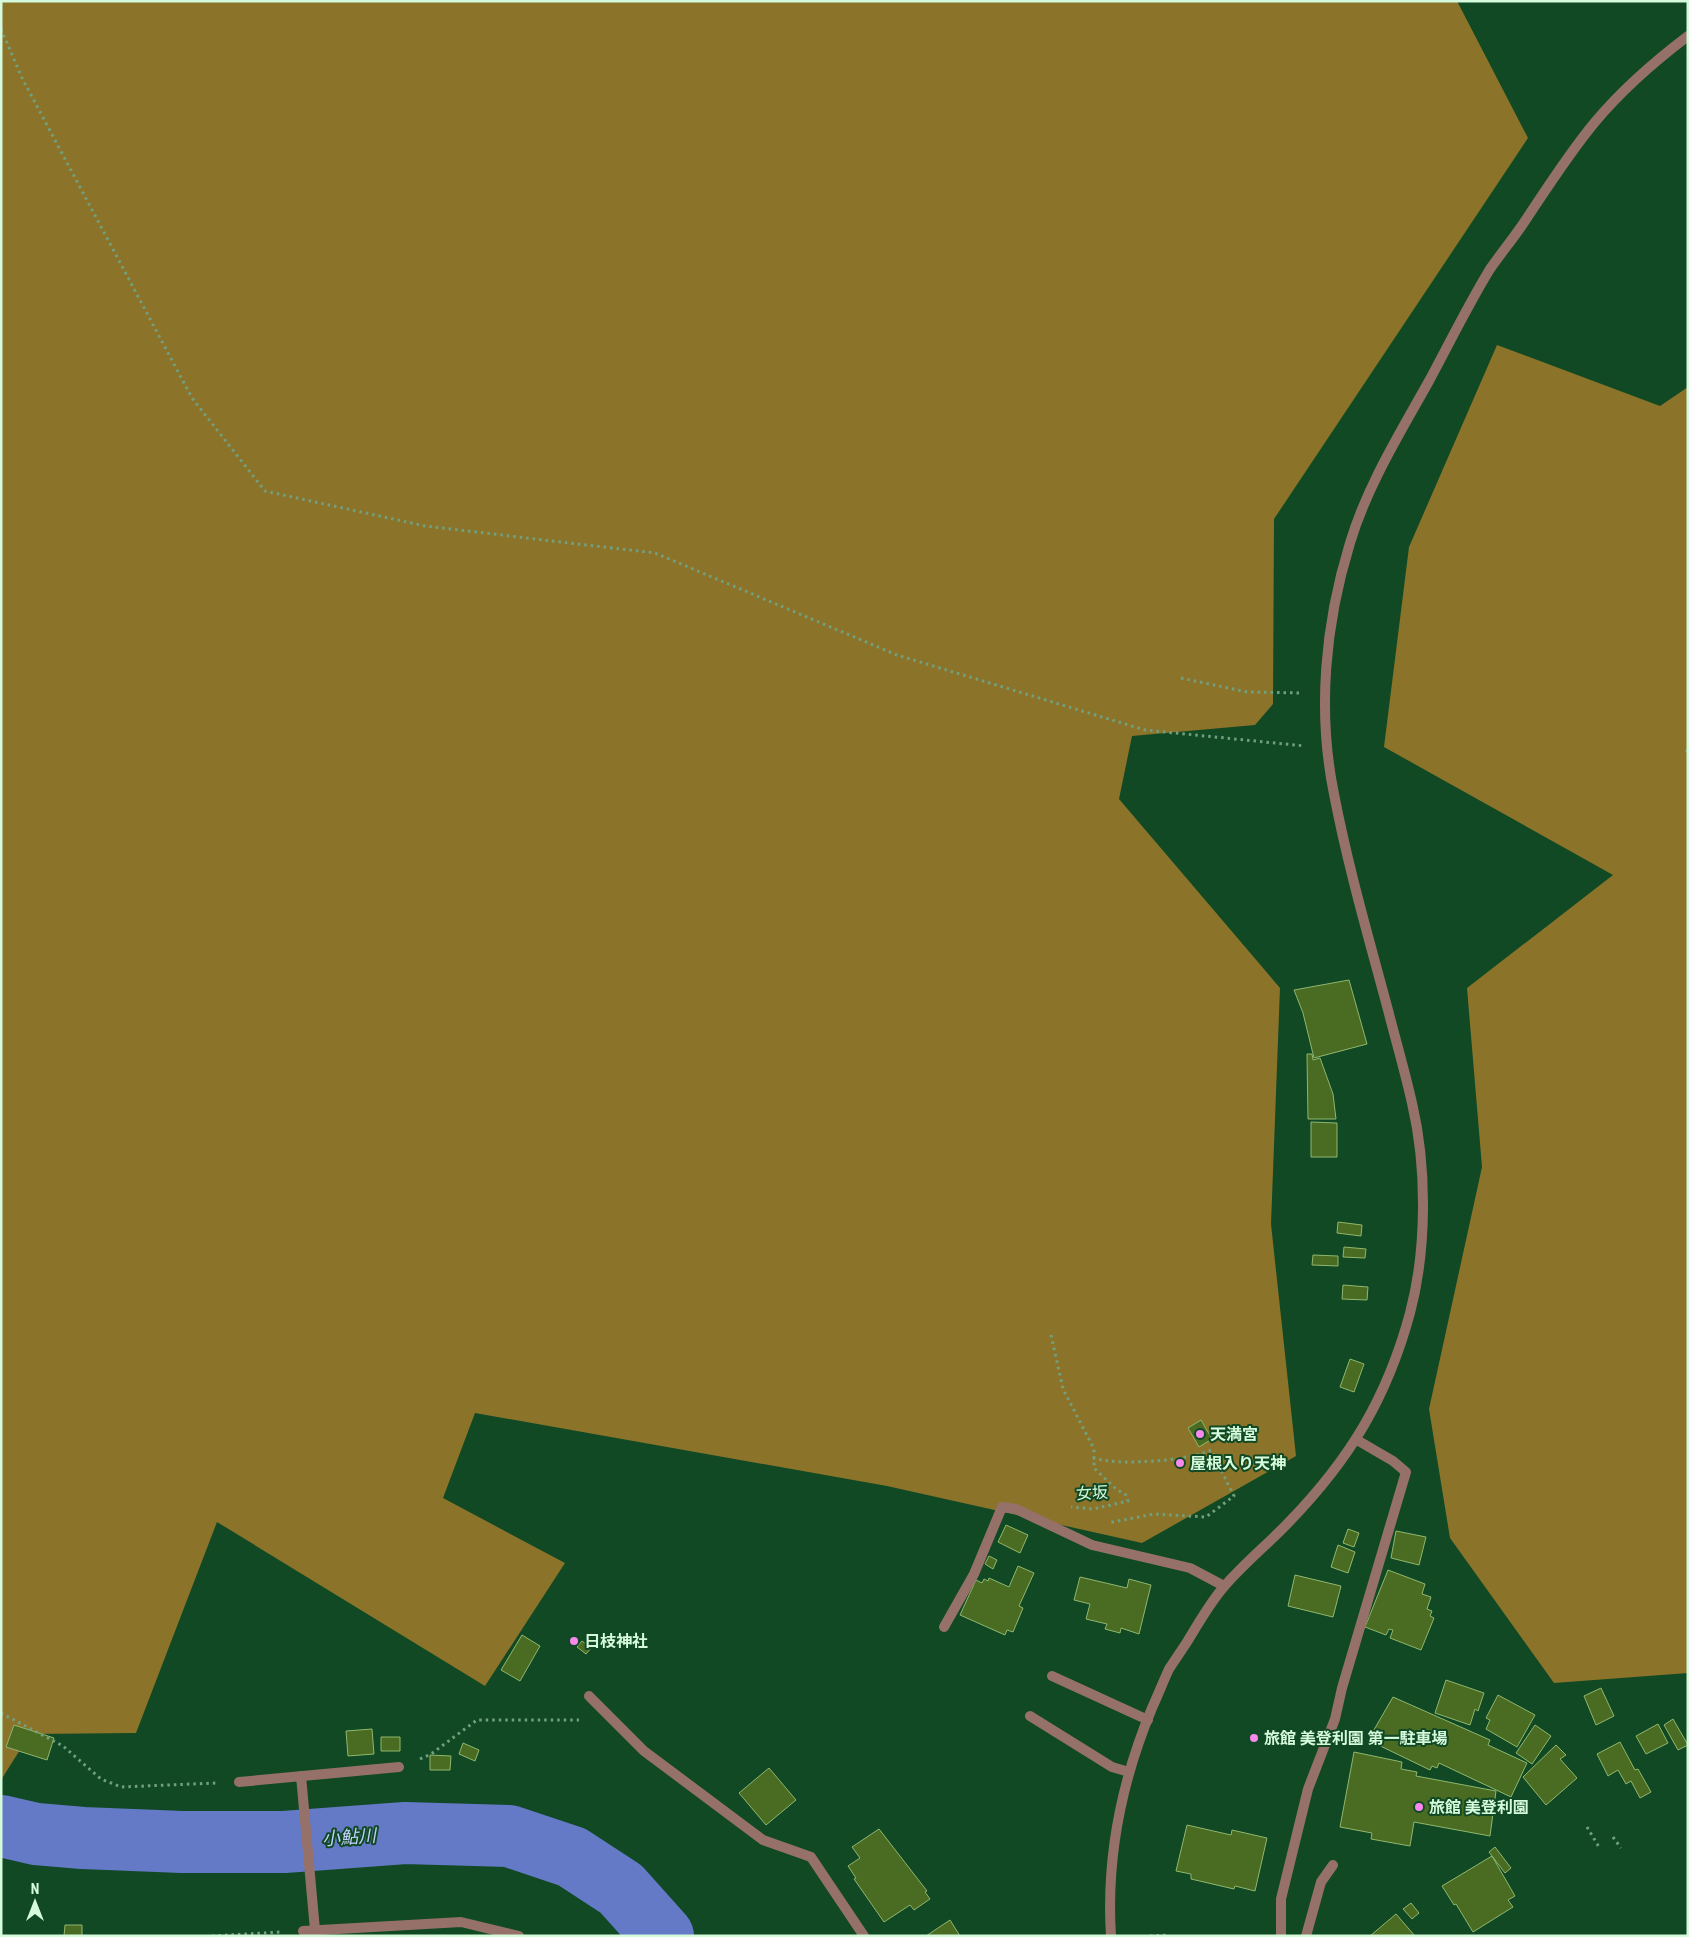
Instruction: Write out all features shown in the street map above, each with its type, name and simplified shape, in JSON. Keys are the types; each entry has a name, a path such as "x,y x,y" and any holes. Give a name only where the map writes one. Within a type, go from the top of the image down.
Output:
{"street":[{"path":"1111,1936 1110,1908 1114,1846 1129,1772 1168,1672 1205,1612 1224,1586 1291,1520 1326,1482 1357,1440 1390,1374 1411,1308 1420,1264 1422,1229 1420,1163 1413,1107 1358,900 1334,798 1325,748 1324,693 1328,646 1337,591 1350,539 1393,445 1490,269 1596,120 1640,77 1688,36"},
{"path":"1281,1936 1281,1898 1308,1789 1335,1719 1342,1688 1406,1472 1357,1440"},
{"path":"944,1627 974,1574 1002,1507 1016,1509 1092,1545 1190,1568 1224,1586"},
{"path":"1052,1676 1148,1720"},
{"path":"589,1696 644,1751 763,1840 811,1857 864,1936"},
{"path":"1030,1716 1112,1767 1129,1772"},
{"path":"239,1782 302,1782 398,1767"},
{"path":"302,1782 315,1930"},
{"path":"1306,1936 1321,1882 1333,1865"},
{"path":"303,1931 461,1922 519,1936"}],"path":[{"path":"1,29 22,78 192,398 265,491 425,526 655,553 897,655 1145,730 1325,748"},
{"path":"1181,678 1247,692 1324,693"},
{"path":"1051,1335 1064,1389 1094,1449 1093,1458 1104,1462 1135,1463 1201,1455 1212,1450 1234,1496 1206,1517 1154,1514 1140,1516 1090,1527 1081,1540"},
{"name":"女坂","path":"1067,1507 1093,1509 1128,1501 1126,1495 1116,1489 1094,1468 1093,1458"},
{"path":"1,1713 64,1746 101,1779 121,1787 239,1782"},
{"path":"398,1767 431,1754 477,1720 599,1720 609,1716"},
{"path":"1586,1827 1599,1847"},
{"path":"1613,1837 1621,1848"},
{"path":"212,1936 303,1931"},
{"path":"1150,1936 1169,1935"}],"shaded area":[{"path":"1,1 1457,1 1528,138 1274,519 1273,704 1255,725 1132,736 1119,799 1280,988 1271,1224 1296,1456 1142,1543 887,1486 475,1413 443,1498 565,1563 485,1686 217,1522 136,1733 30,1734 1,1780"},
{"path":"1497,345 1660,406 1688,387 1688,1673 1554,1683 1450,1538 1429,1409 1482,1167 1467,988 1613,875 1384,747 1409,547"}],"building":[{"path":"1349,980 1367,1044 1314,1058 1303,1013 1294,990"},
{"path":"1307,1054 1312,1054 1313,1060 1320,1058 1333,1094 1336,1119 1308,1119"},
{"path":"1311,1122 1337,1123 1337,1157 1311,1157"},
{"path":"1338,1222 1362,1225 1361,1236 1337,1233"},
{"path":"1344,1247 1366,1249 1365,1258 1343,1257"},
{"path":"1313,1255 1338,1256 1338,1266 1312,1265"},
{"path":"1343,1285 1368,1287 1367,1300 1342,1299"},
{"path":"1350,1359 1364,1364 1354,1392 1340,1387"},
{"name":"天満宮","path":"1201,1420 1212,1439 1199,1447 1188,1428"},
{"path":"1006,1525 1028,1535 1020,1553 998,1542"},
{"path":"1348,1529 1359,1533 1354,1547 1343,1543"},
{"path":"1396,1531 1426,1537 1419,1565 1391,1558"},
{"path":"1338,1545 1355,1552 1348,1573 1331,1567"},
{"path":"989,1556 997,1560 993,1569 985,1564"},
{"path":"1018,1566 1034,1573 1019,1606 1023,1608 1013,1632 1007,1630 1005,1635 960,1615 976,1580 982,1583 984,1579 988,1581 989,1578 1009,1587"},
{"path":"1388,1570 1425,1584 1422,1594 1431,1597 1427,1609 1432,1611 1430,1616 1434,1618 1421,1650 1390,1638 1393,1630 1389,1629 1386,1635 1365,1627"},
{"path":"1295,1575 1341,1586 1333,1617 1288,1606"},
{"path":"1080,1577 1127,1588 1129,1579 1151,1585 1139,1634 1121,1628 1120,1633 1105,1629 1107,1624 1086,1619 1090,1604 1074,1600"},
{"path":"522,1635 540,1646 520,1681 501,1670"},
{"path":"582,1641 591,1648 586,1654 577,1647"},
{"path":"1446,1680 1484,1693 1478,1711 1475,1709 1470,1725 1435,1713"},
{"path":"1601,1688 1614,1716 1596,1725 1584,1696"},
{"path":"1498,1695 1535,1715 1517,1747 1486,1729 1490,1720 1486,1718"},
{"path":"1393,1697 1490,1740 1488,1745 1527,1763 1511,1797 1439,1763 1437,1768 1432,1766 1430,1770 1368,1740"},
{"path":"1673,1719 1688,1745 1678,1750 1664,1725"},
{"path":"1658,1724 1668,1743 1646,1754 1636,1736"},
{"path":"14,1725 54,1738 47,1760 6,1747"},
{"path":"1535,1725 1551,1736 1532,1764 1516,1753"},
{"path":"372,1729 374,1754 348,1756 346,1731"},
{"path":"381,1737 400,1737 400,1751 381,1751"},
{"path":"1620,1742 1635,1770 1638,1769 1651,1792 1640,1798 1631,1781 1626,1784 1618,1770 1608,1776 1597,1754"},
{"path":"463,1743 479,1750 475,1761 459,1754"},
{"path":"1556,1745 1566,1755 1560,1759 1577,1778 1546,1805 1523,1777"},
{"name":"旅館 美登利園","path":"1354,1752 1402,1762 1401,1769 1417,1772 1416,1776 1496,1791 1490,1836 1414,1822 1410,1846 1371,1839 1372,1833 1340,1827"},
{"path":"430,1755 451,1756 450,1770 430,1770"},
{"path":"769,1768 796,1800 766,1825 739,1793"},
{"path":"1187,1825 1231,1835 1232,1830 1267,1838 1255,1891 1235,1886 1234,1889 1191,1879 1191,1874 1176,1871"},
{"path":"879,1829 927,1891 925,1892 930,1899 914,1910 910,1905 884,1922 854,1879 856,1878 848,1866 860,1858 852,1847"},
{"path":"1495,1847 1511,1868 1505,1873 1489,1852"},
{"path":"1492,1856 1515,1896 1508,1900 1513,1907 1473,1932 1456,1904 1454,1905 1442,1886"},
{"path":"1411,1903 1419,1913 1412,1919 1403,1909"},
{"path":"1396,1914 1415,1936 1370,1936"},
{"path":"950,1920 960,1936 926,1936"},
{"path":"65,1925 82,1925 82,1936 64,1936"}],"waterway":[{"name":"小鮎川","path":"1,1826 36,1834 182,1842 284,1842 405,1833 509,1836 572,1857 621,1889 663,1936"}],"place":[{"name":"天満宮","path":"1200,1434"},
{"name":"屋根入り天神","path":"1180,1463"},
{"name":"日枝神社","path":"574,1641"},
{"name":"旅館 美登利園 第一駐車場","path":"1254,1738"},
{"name":"旅館 美登利園","path":"1419,1807"}]}
